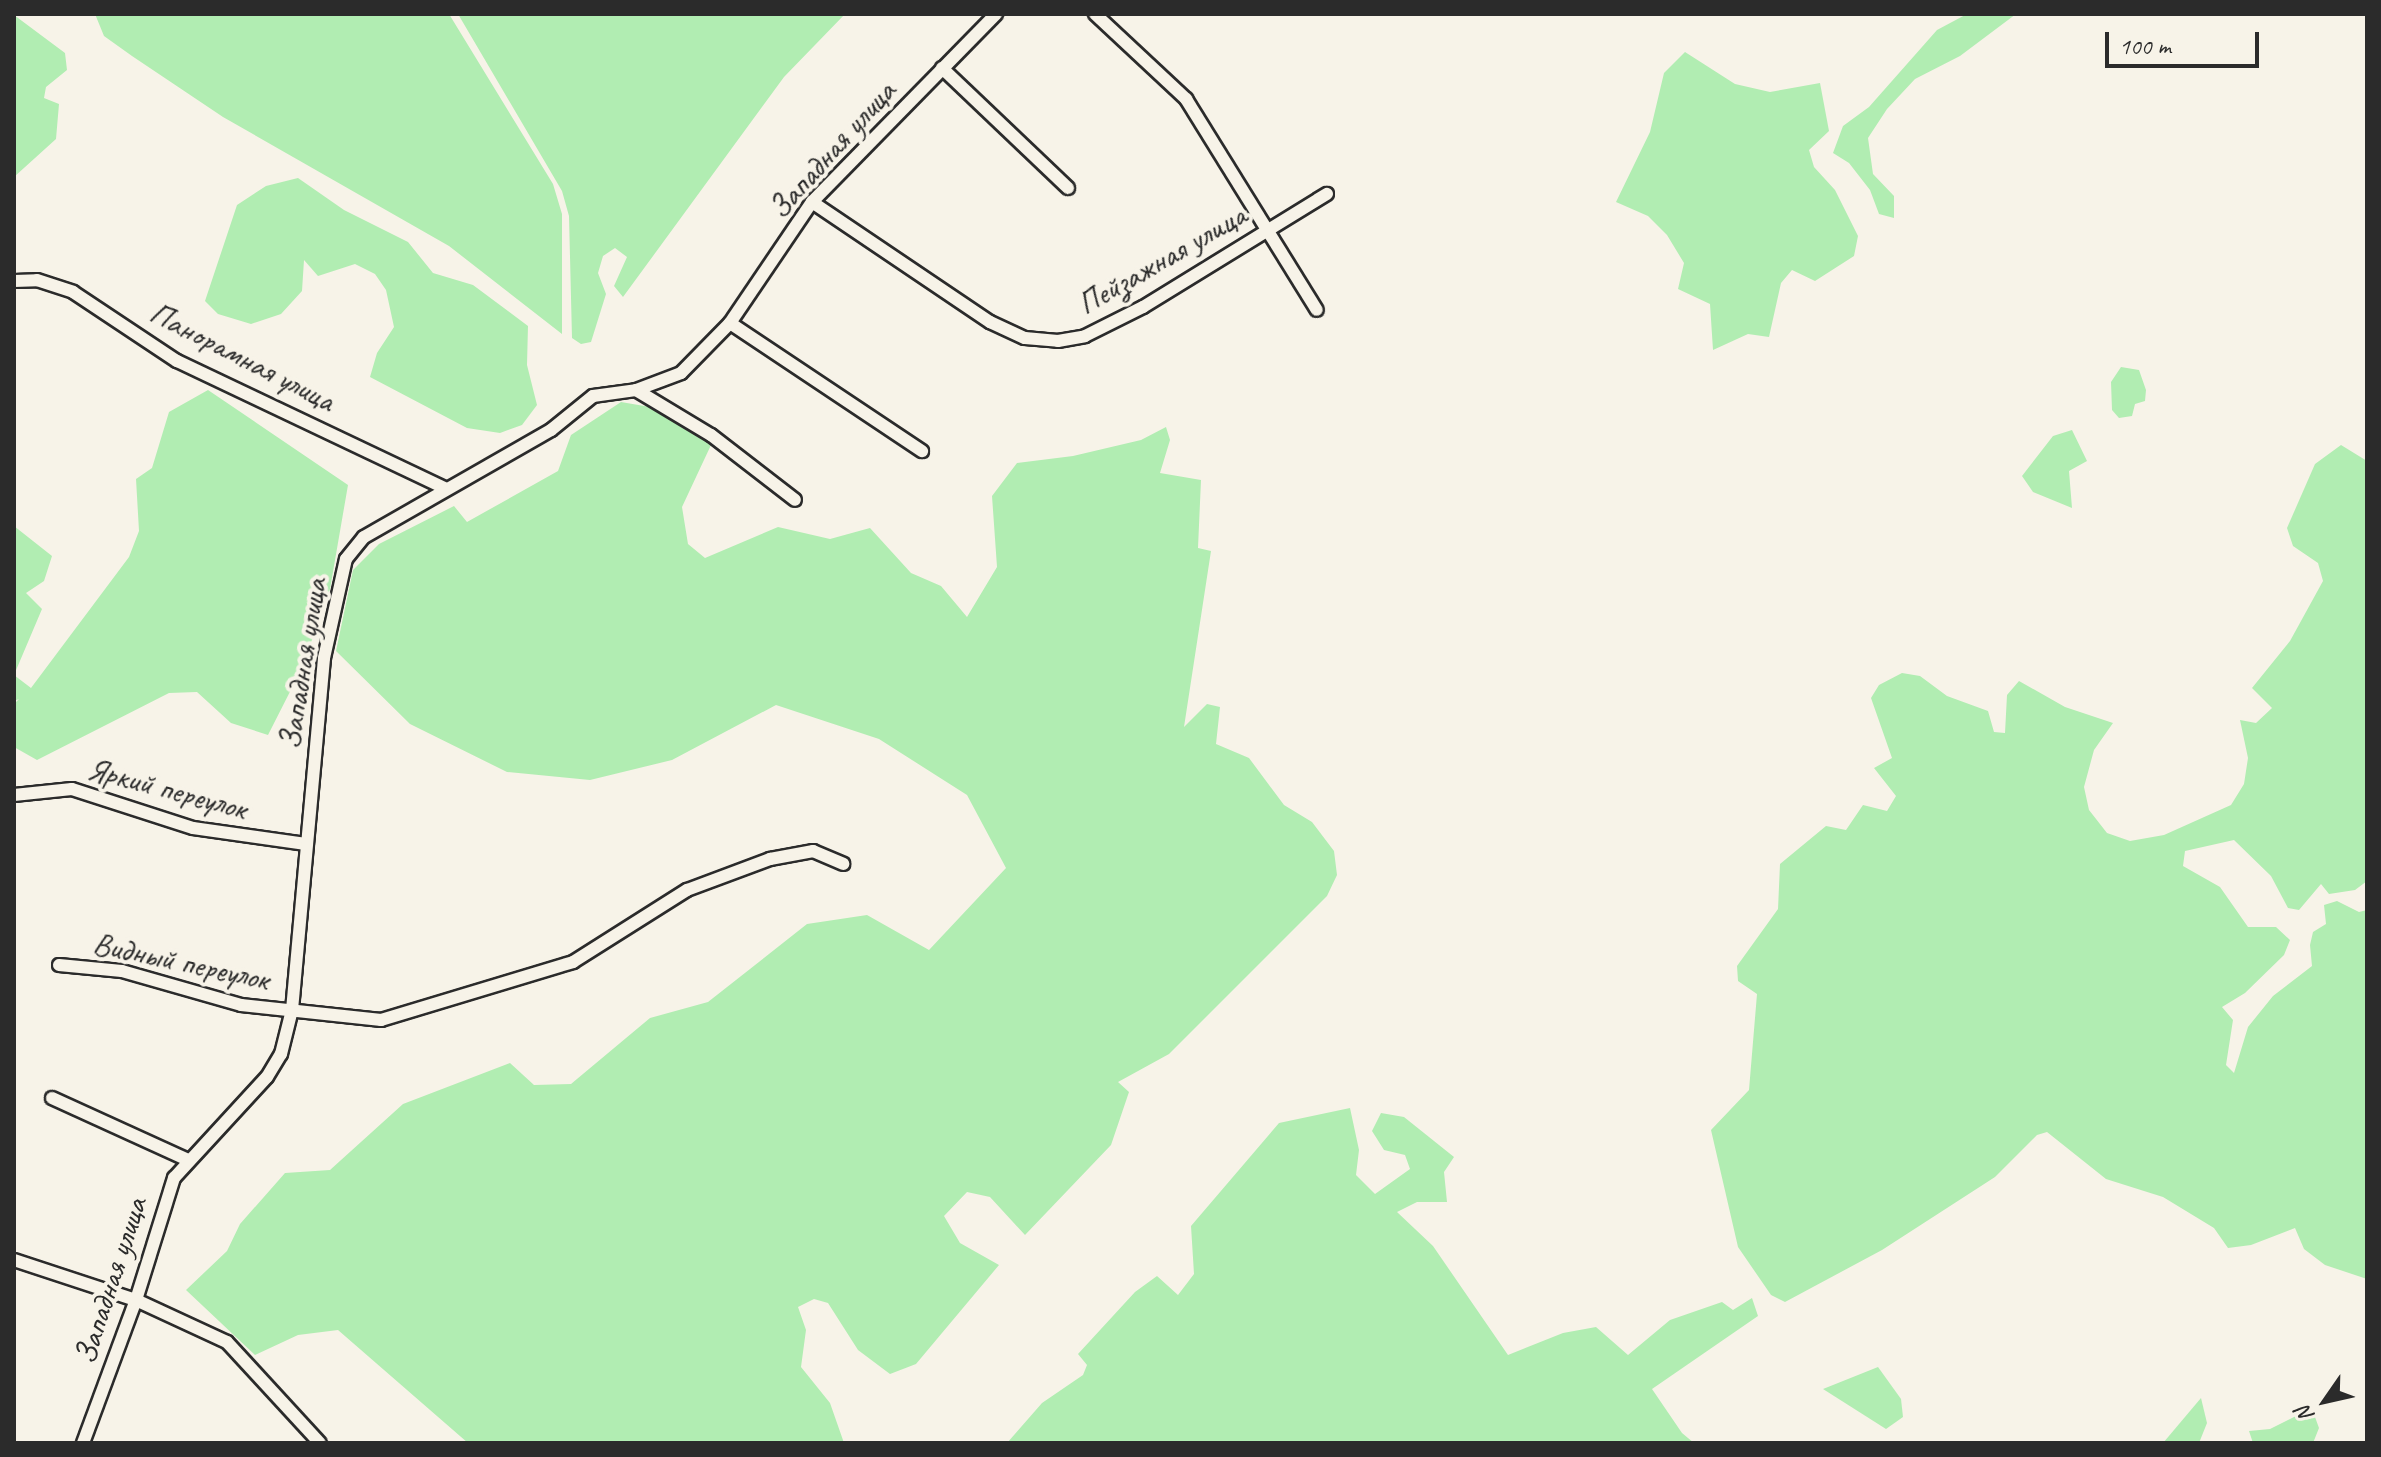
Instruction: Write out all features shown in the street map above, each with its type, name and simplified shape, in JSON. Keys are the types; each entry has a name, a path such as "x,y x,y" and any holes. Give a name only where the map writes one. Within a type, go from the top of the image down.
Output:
{"street":[{"name":"Западная улица","path":"83,1443 136,1300 165,1198 188,1160 275,1065 292,1010 324,658 346,559 364,537 551,430 593,396 636,390 681,373 730,323 812,202 996,14"},
{"path":"1095,14 1186,99 1270,229 1317,310"},
{"path":"942,68 1068,188"},
{"name":"Пейзажная улица","path":"812,202 990,322 1025,338 1058,341 1085,336 1143,307 1327,194"},
{"name":"Панорамная улица","path":"14,281 37,280 73,292 177,361 446,489"},
{"path":"730,323 922,451"},
{"path":"636,390 711,435 795,500"},
{"name":"Яркий переулок","path":"14,795 72,789 193,828 306,844"},
{"name":"Видный переулок","path":"59,965 122,971 223,1002 362,1020 396,1017 573,962 687,890 770,859 813,851 843,864"},
{"path":"52,1098 188,1160"},
{"path":"14,1260 136,1300 227,1342 320,1443"}],"green space":[{"path":"95,14 449,14 553,184 562,214 562,334 449,246 223,117 132,56 104,36"},
{"path":"458,14 845,14 784,77 623,297 614,286 627,257 615,248 603,256 598,273 606,294 591,342 581,344 572,338 569,216 562,191"},
{"path":"1967,14 2016,14 1960,56 1915,79 1887,109 1868,138 1873,174 1894,196 1894,218 1879,214 1870,190 1849,163 1833,153 1843,126 1869,107 1937,30"},
{"path":"14,15 65,53 67,70 46,87 44,98 59,104 56,139 14,177"},
{"path":"1685,52 1735,84 1770,92 1820,83 1829,131 1809,150 1814,167 1835,190 1858,236 1854,256 1815,281 1792,270 1781,283 1769,337 1748,334 1713,350 1710,304 1678,289 1684,263 1667,235 1648,216 1616,202 1650,132 1664,73"},
{"path":"298,178 344,210 408,242 433,273 473,285 528,326 527,365 537,405 522,425 500,433 467,428 370,377 377,353 394,327 386,290 375,274 355,264 318,276 304,260 302,291 281,314 251,324 218,314 205,301 237,205 266,186"},
{"path":"2121,367 2139,370 2146,390 2145,401 2135,404 2132,416 2119,418 2112,410 2111,382"},
{"path":"208,390 348,485 330,589 302,668 268,735 231,723 197,692 169,693 37,760 14,747 14,704 19,699 14,701 14,675 31,688 129,557 139,531 136,479 152,468 169,412"},
{"path":"621,402 650,407 711,445 682,507 688,544 705,558 778,527 830,539 870,528 911,573 941,586 967,617 997,567 992,496 1017,463 1073,456 1141,440 1166,427 1170,440 1160,473 1201,480 1198,548 1211,551 1184,727 1207,704 1220,707 1216,744 1249,758 1284,805 1312,822 1334,851 1337,875 1327,896 1169,1054 1118,1082 1129,1092 1111,1145 1025,1235 990,1197 967,1192 944,1216 960,1243 999,1265 916,1364 890,1374 858,1350 828,1303 814,1299 798,1307 806,1330 801,1367 830,1403 844,1443 468,1443 338,1330 298,1335 255,1355 186,1290 227,1251 240,1224 285,1173 330,1170 403,1104 510,1063 534,1085 571,1084 650,1018 708,1002 807,924 867,915 929,950 1006,868 967,795 879,739 776,705 672,760 590,780 507,772 410,724 336,651 353,570 379,544 454,506 467,522 558,471 571,435"},
{"path":"2072,430 2087,461 2069,471 2072,508 2033,492 2022,476 2053,436"},
{"path":"2341,445 2367,461 2367,881 2355,890 2329,894 2321,884 2299,910 2288,908 2271,876 2234,840 2185,851 2183,866 2220,887 2248,927 2276,927 2290,940 2284,955 2245,993 2222,1007 2233,1020 2226,1065 2234,1073 2248,1027 2273,996 2312,966 2310,945 2313,932 2326,924 2324,905 2337,901 2359,912 2367,910 2367,1279 2325,1265 2304,1249 2295,1228 2251,1245 2228,1248 2214,1228 2163,1197 2106,1179 2047,1132 2037,1135 1995,1177 1882,1250 1785,1302 1771,1295 1738,1247 1711,1130 1749,1090 1757,994 1738,981 1737,966 1778,909 1780,864 1826,826 1846,830 1863,805 1887,811 1896,796 1874,768 1892,758 1871,698 1879,685 1902,673 1920,676 1947,696 1988,711 1994,732 2005,733 2007,695 2019,681 2065,707 2113,723 2094,750 2084,787 2089,810 2107,833 2130,841 2164,835 2231,805 2244,784 2248,758 2240,720 2256,723 2272,708 2252,688 2290,641 2323,581 2318,563 2293,546 2287,528 2315,464"},
{"path":"14,526 52,556 44,581 26,593 42,609 14,675"},
{"path":"1350,1108 1359,1150 1356,1175 1375,1194 1410,1169 1405,1155 1384,1150 1372,1131 1381,1113 1404,1117 1454,1157 1444,1172 1447,1202 1417,1202 1397,1212 1433,1246 1508,1355 1563,1333 1596,1327 1628,1355 1670,1320 1722,1302 1733,1310 1752,1298 1758,1316 1652,1389 1682,1433 1694,1443 1007,1443 1042,1403 1083,1375 1087,1365 1078,1354 1135,1292 1157,1276 1178,1295 1194,1274 1191,1226 1279,1123"},
{"path":"1878,1367 1901,1399 1903,1417 1886,1429 1823,1389"},
{"path":"2201,1398 2207,1423 2199,1443 2163,1443"},
{"path":"2302,1413 2315,1417 2319,1428 2313,1443 2253,1443 2249,1431 2270,1429"}]}
